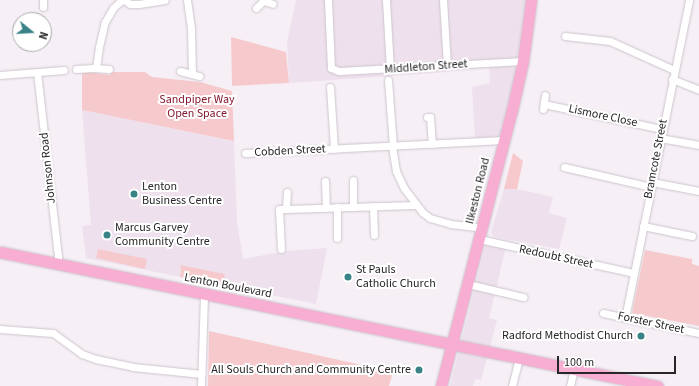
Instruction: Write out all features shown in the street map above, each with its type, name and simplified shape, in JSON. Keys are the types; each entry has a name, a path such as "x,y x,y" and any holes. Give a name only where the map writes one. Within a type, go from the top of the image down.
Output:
{"main road":[{"name":"Ilkeston Road","path":"441,386 468,284 523,61 531,0"},
{"name":"Lenton Boulevard","path":"0,252 574,369 621,382 658,386"}],"street":[{"path":"96,68 105,22 113,8 123,0 130,4 139,4 165,0"},
{"path":"180,71 196,75 187,0"},
{"name":"Middleton Street","path":"328,0 331,68 339,71 390,70 523,61"},
{"path":"386,0 390,70"},
{"path":"443,0 447,66"},
{"name":"Bramcote Street","path":"625,318 660,138 689,0"},
{"path":"256,8 264,1 273,4"},
{"path":"565,36 610,40 674,70"},
{"path":"76,69 96,68 110,70"},
{"path":"0,75 64,70"},
{"name":"Johnson Road","path":"37,72 58,257 56,264"},
{"path":"672,79 699,90"},
{"path":"388,80 392,146 396,171 404,188 415,205 422,212 438,221 482,228"},
{"name":"Cobden Street","path":"330,87 334,149"},
{"name":"Lismore Close","path":"545,95 544,106 662,129"},
{"path":"428,117 432,144"},
{"path":"660,138 699,145"},
{"name":"Cobden Street","path":"245,153 504,140"},
{"path":"564,167 651,184 699,191"},
{"path":"352,180 353,207"},
{"path":"325,181 326,208"},
{"path":"286,209 287,192"},
{"path":"281,249 279,209 415,205"},
{"path":"373,206 374,235"},
{"path":"337,207 337,238"},
{"path":"643,226 692,236"},
{"name":"Redoubt Street","path":"479,239 634,273"},
{"path":"468,284 523,296"},
{"path":"503,292 505,284"},
{"path":"201,386 204,294"},
{"name":"Forster Street","path":"603,313 699,333"},
{"path":"0,329 53,333 82,354 96,359 133,367 202,374"},
{"path":"512,386 519,358"},
{"path":"570,386 574,369"}],"shaded area":[{"path":"296,0 525,0 515,78 499,137 475,138 472,87 490,83 489,67 435,73 289,83 287,42"},
{"path":"82,110 234,141 237,221 243,259 286,251 327,248 316,304 86,258 82,226 91,225"},
{"path":"504,189 517,189 553,197 549,213 567,218 559,249 494,237 491,232"},
{"path":"486,243 506,247 489,318 497,320 481,380 475,379 473,386 450,386"}],"green space":[{"path":"231,37 286,52 289,83 232,86"},
{"name":"Sandpiper Way Open Space","path":"82,71 110,75 111,72 145,72 152,77 200,82 232,91 234,141 82,110"},
{"path":"513,153 523,161 517,189 504,189"},
{"path":"98,249 147,259 145,269 96,258"},
{"path":"645,250 692,259 692,264 699,266 699,326 632,313"},
{"path":"180,265 225,274 223,282 221,282 220,285 180,277"},
{"path":"209,331 393,372 389,386 208,386"}],"place":[{"name":"Lenton Business Centre","path":"134,194"},
{"name":"Marcus Garvey Community Centre","path":"107,235"},
{"name":"St Pauls Catholic Church","path":"348,277"},
{"name":"Radford Methodist Church","path":"641,336"},
{"name":"All Souls Church and Community Centre","path":"419,370"}]}
